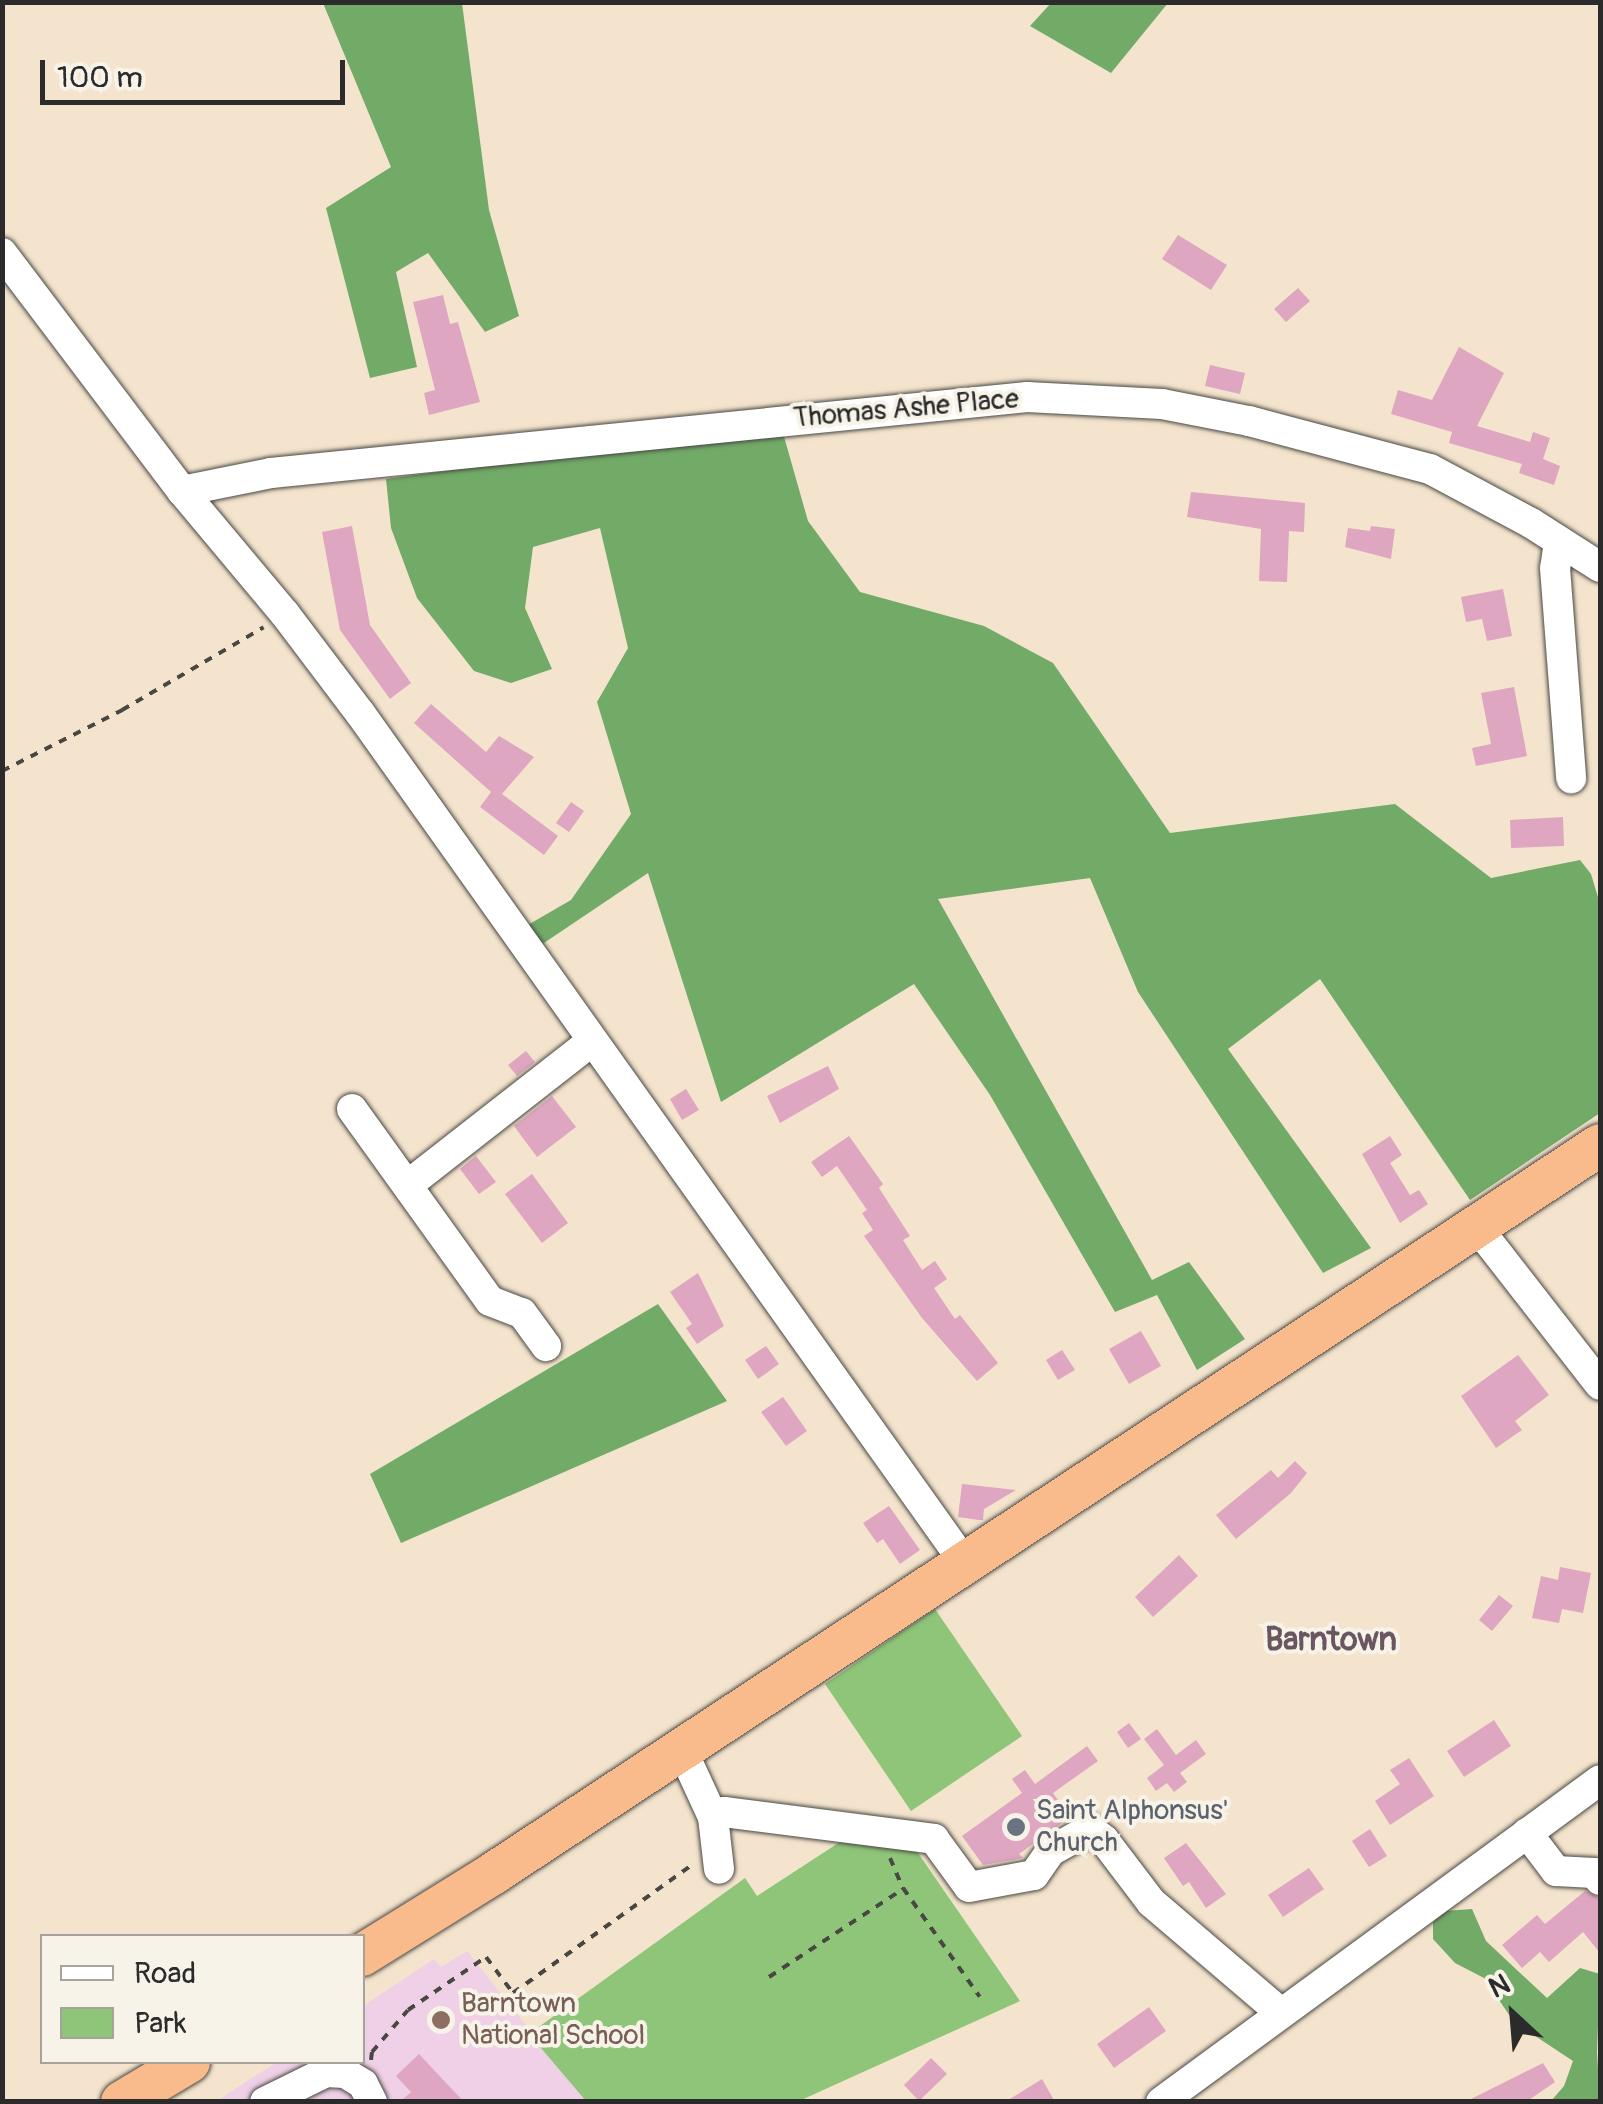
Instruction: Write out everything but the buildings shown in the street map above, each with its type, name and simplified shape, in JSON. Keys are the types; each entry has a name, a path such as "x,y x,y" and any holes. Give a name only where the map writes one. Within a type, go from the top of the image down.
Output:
{"highway":[{"path":"365,1953 682,1750 1600,1145"},
{"path":"122,2102 187,2064"}],"street":[{"path":"2,252 182,491 285,614 964,1562"},
{"name":"Thomas Ashe Place","path":"182,491 270,473 1026,397 1162,404 1430,469 1600,567"},
{"path":"1559,541 1555,568 1571,778"},
{"path":"409,1184 591,1042"},
{"path":"352,1109 490,1301 522,1313 546,1346"},
{"path":"1477,1227 1600,1385"},
{"path":"682,1750 713,1817 719,1870"},
{"path":"1162,2102 1527,1833 1598,1790"},
{"path":"713,1817 724,1812 880,1835 934,1838 968,1887 1034,1876 1051,1851 1090,1830 1104,1840 1151,1902 1280,2012"},
{"path":"1527,1833 1556,1871 1594,1873 1600,1880"},
{"path":"265,2102 326,2072 345,2073 363,2084 372,2102"}],"path":[{"path":"2,771 122,710 285,614"},
{"path":"880,1835 903,1888 980,1997"},
{"path":"371,2062 372,2052 408,2010 486,1956 513,1993 700,1859 719,1870"},
{"path":"769,1977 903,1888"}],"shaded area":[{"name":"Barntown National School","path":"467,1951 586,2101 215,2102 274,2064 365,2064 365,2005 434,1959 441,1967"}],"green space":[{"path":"1051,2 1168,3 1111,73 1030,26"},
{"path":"323,3 462,3 489,210 519,316 485,332 428,253 396,272 417,367 370,378 326,208 391,167"},
{"path":"781,426 808,521 860,592 984,626 1053,663 1170,833 1395,804 1491,878 1580,860 1591,874 1600,904 1600,1113 1470,1200 1320,979 1228,1049 1371,1248 1323,1273 1138,992 1090,878 938,899 1152,1280 1189,1262 1245,1339 1197,1370 1157,1295 1115,1312 990,1095 914,984 721,1102 648,873 538,947 526,926 571,900 631,814 597,702 628,648 600,528 533,547 525,608 552,669 511,683 474,671 417,598 391,528 386,479"},
{"path":"658,1304 727,1401 401,1543 370,1474"},
{"path":"935,1609 1022,1736 911,1811 825,1684"},
{"path":"907,1837 1020,2001 799,2101 586,2101 529,2034 745,1878 757,1896 843,1840"},
{"path":"1472,1909 1486,1941 1547,1998 1580,1968 1600,1974 1600,2101 1551,2101 1564,2086 1573,2061 1514,2022 1484,1978 1455,1963 1433,1939 1433,1922 1444,1911"}],"place":[{"name":"Saint Alphonsus' Church","path":"1016,1827"},
{"name":"Barntown National School","path":"441,2020"}],"district":[{"name":"Barntown","path":"1331,1640"}]}
